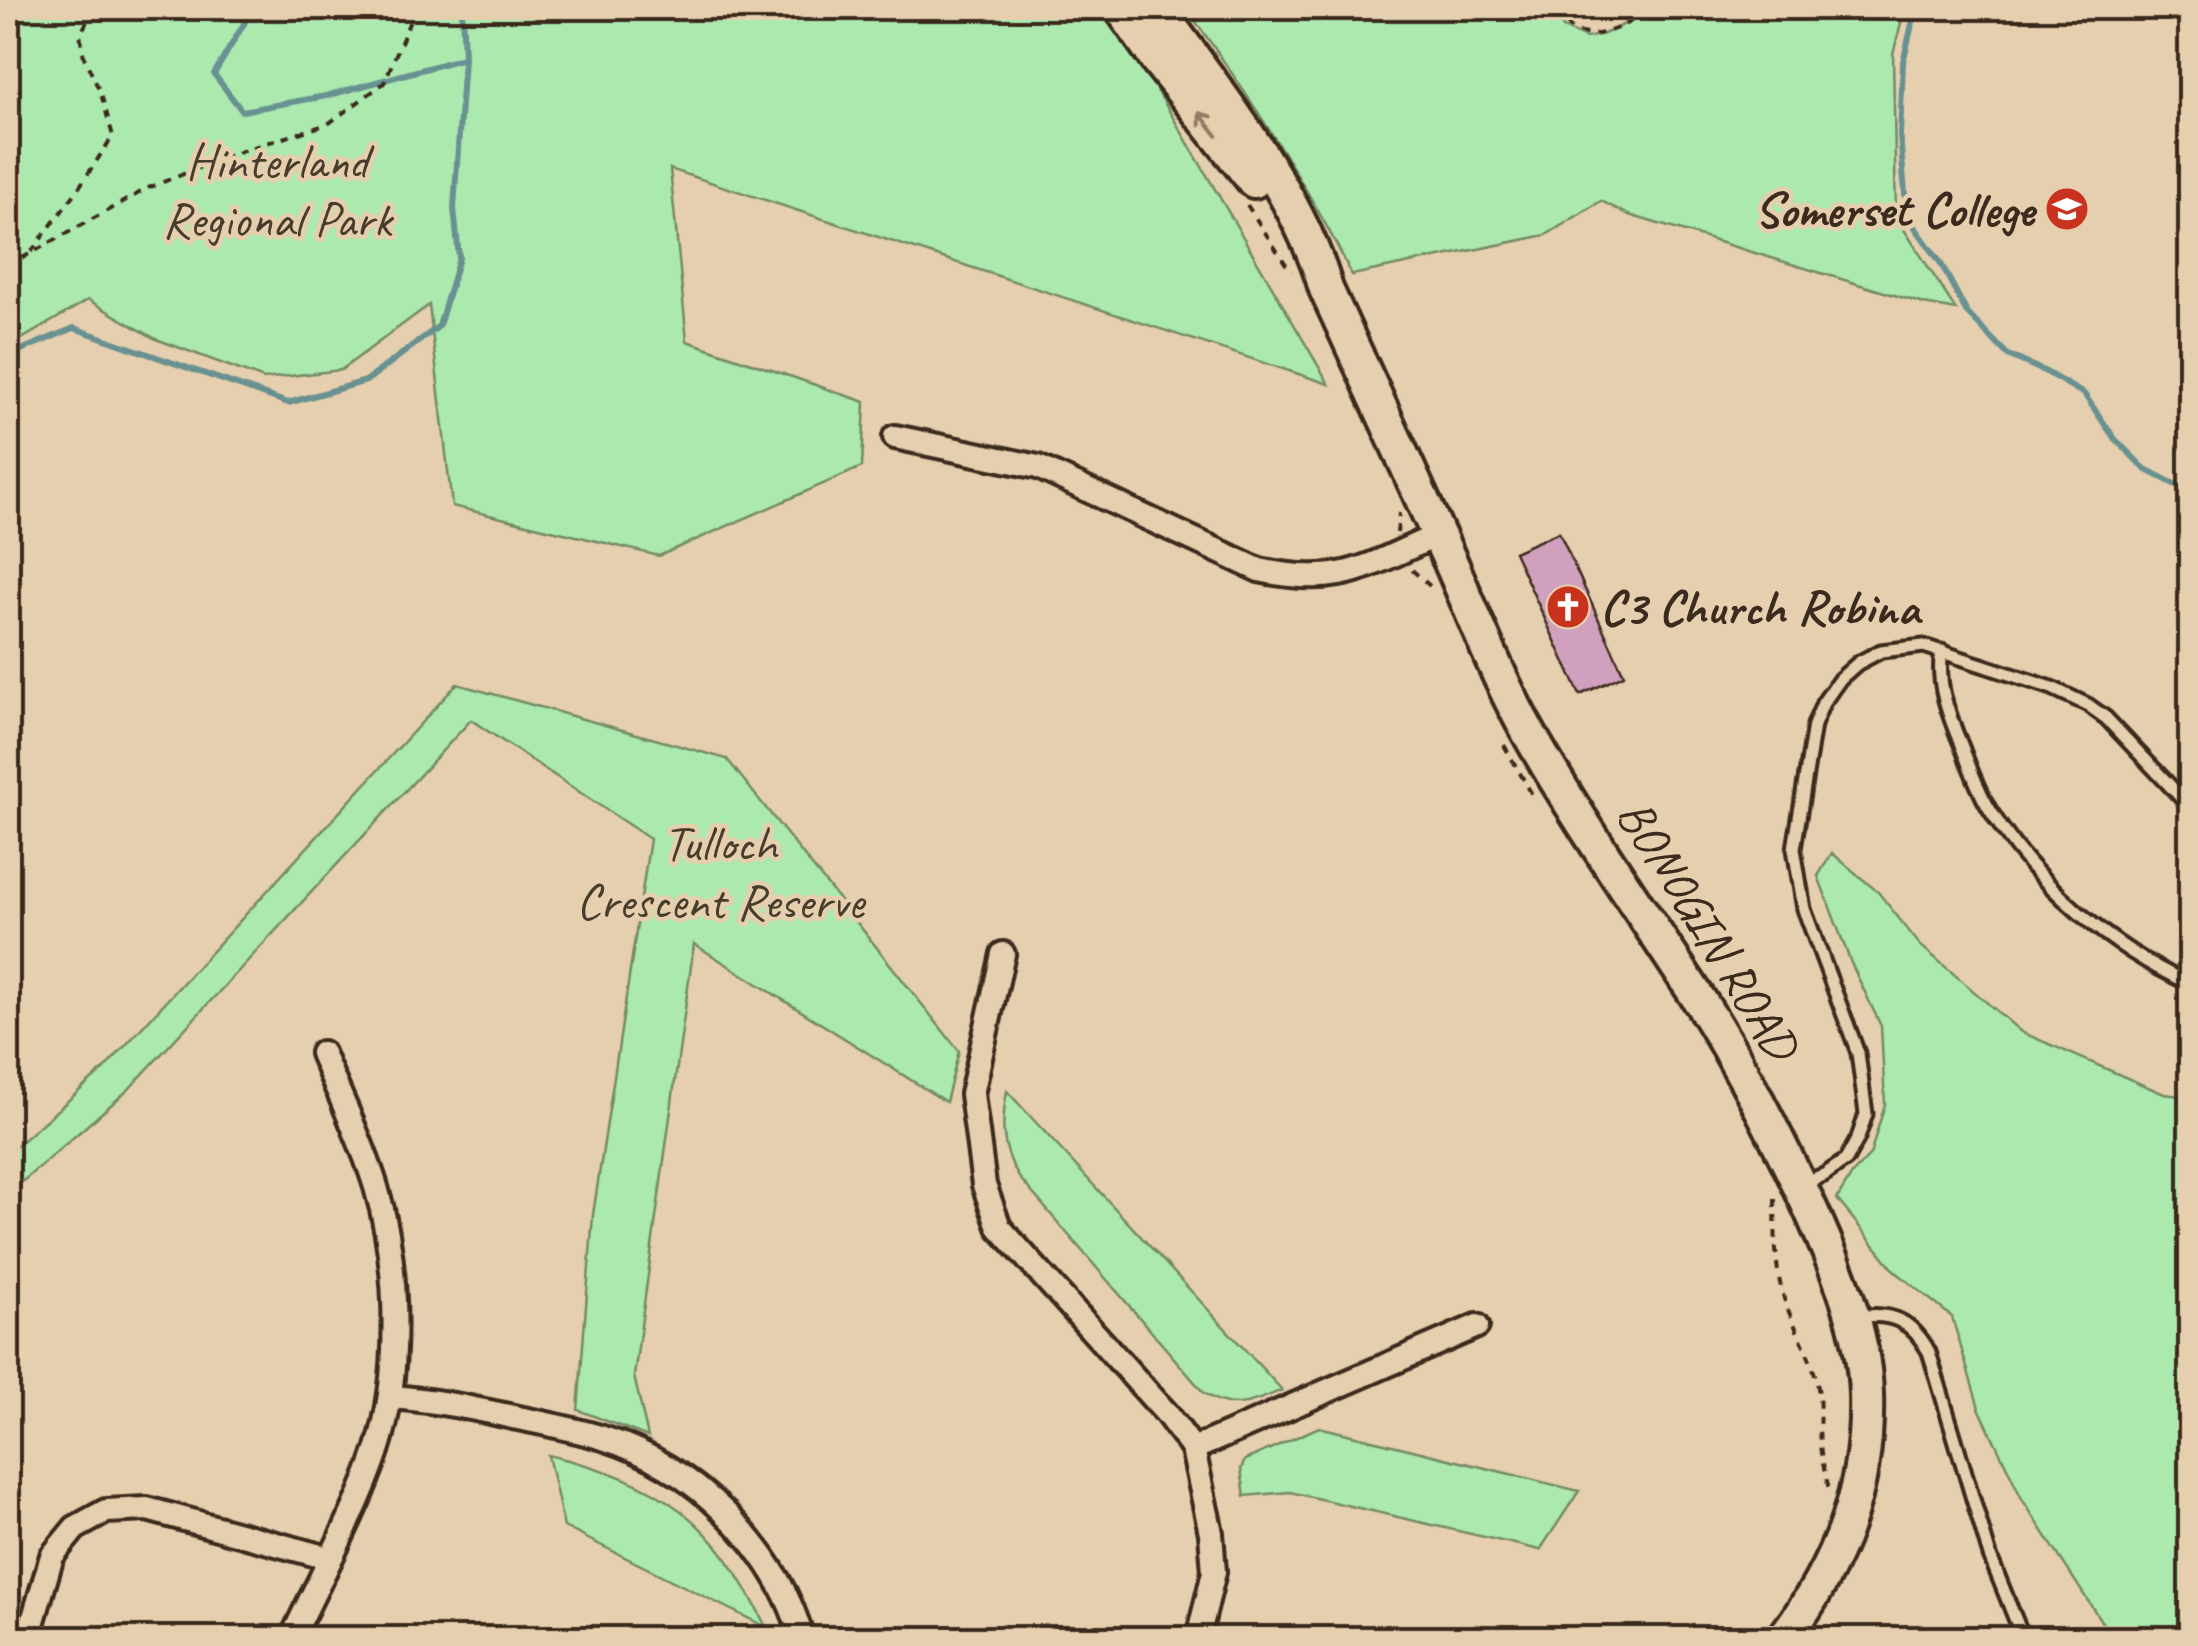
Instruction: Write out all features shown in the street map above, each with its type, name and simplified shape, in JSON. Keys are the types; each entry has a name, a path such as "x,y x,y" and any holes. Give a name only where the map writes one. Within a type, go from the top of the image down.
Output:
{"street":[{"name":"BONOGIN ROAD","path":"1121,8 1163,68 1256,184 1438,535 1520,717 1579,821 1701,1003 1752,1089 1786,1186 1854,1318 1866,1391 1866,1436 1859,1482 1839,1551 1784,1638"},
{"path":"1143,8 1172,48 1172,56 1163,68"},
{"name":"BONOGIN ROAD","path":"1157,8 1242,129 1292,209 1316,254 1311,284"},
{"path":"895,437 1038,467 1259,570 1296,578 1340,577 1438,535"},
{"path":"1002,954 972,1094 984,1185 999,1228 1167,1414 1193,1449 1214,1572 1198,1638"},
{"path":"292,1638 376,1454 391,1397 392,1306 383,1218 366,1160 322,1053"},
{"path":"1193,1449 1477,1326"},
{"path":"391,1397 430,1400 565,1428 605,1438 660,1464 722,1512 759,1551 790,1605 802,1638"},
{"path":"28,1638 52,1556 75,1528 106,1512 148,1509 328,1558"}],"lane":[{"path":"1786,1186 1824,1175 1846,1160 1866,1114 1858,1053 1826,975 1796,876 1796,824 1814,725 1840,679 1881,652 1924,646 2052,688 2088,705 2127,738 2190,807"},
{"path":"1942,651 1940,679 1953,725 1988,808 2009,837 2057,892 2088,920 2130,950 2190,984"},
{"path":"1854,1318 1882,1315 1902,1320 1911,1325 1930,1352 1990,1556 2023,1638"}],"path":[{"path":"28,256 112,136 101,94 84,57 80,34 94,8"},
{"path":"8,266 148,188 244,150 328,124 384,83 412,8"},
{"path":"1560,8 1570,28 1592,36 1655,8"},
{"path":"1237,192 1311,284"},
{"path":"1399,509 1399,538"},
{"path":"1412,564 1412,570 1432,588"},
{"path":"1502,741 1541,807"},
{"path":"1786,1186 1776,1268 1788,1312 1808,1349 1818,1385 1820,1446 1830,1494"}],"green space":[{"name":"Hinterland Regional Park","path":"8,8 1109,8 1329,384 670,169 687,341 865,402 862,467 659,556 452,506 429,305 341,370 264,379 156,339 88,300 8,347"},
{"path":"1186,8 1552,8 1563,28 1586,38 1604,34 1658,8 1905,8 1893,54 1896,217 1956,310 1924,304 1629,215 1601,201 1546,235 1352,275 1275,138"},
{"name":"Tulloch Crescent Reserve","path":"457,684 727,759 959,1051 946,1102 694,944 634,1376 648,1437 578,1410 593,1215 650,839 471,720 128,1090 8,1194 8,1153 103,1070"},
{"path":"1832,853 1878,892 1920,945 2021,1032 2164,1094 2190,1097 2190,1638 2112,1638 2022,1499 1979,1408 1952,1317 1895,1271 1837,1199 1870,1155 1885,1104 1881,1026 1851,963 1818,876"},
{"path":"1007,1091 1282,1390 1234,1404 1204,1393 1018,1176 1004,1135"},
{"path":"1319,1427 1579,1491 1540,1550 1290,1492 1245,1496 1241,1469 1245,1460"},
{"path":"548,1455 623,1478 681,1511 726,1558 766,1627 564,1527"}],"building":[{"path":"1559,532 1624,675 1580,695 1514,552"}],"waterway":[{"path":"68,8 74,8"},
{"path":"245,8 245,22 214,74 242,111 326,96 464,58"},
{"path":"8,361 14,353 74,328 288,403 366,381 439,326 459,258 454,208 464,58 462,8"},
{"path":"1916,8 1903,62 1900,136 1907,216 1940,262 1967,313 2008,355 2084,394 2115,439 2145,469 2190,492"},
{"path":"8,614 8,619"}],"place":[{"name":"Somerset College","path":"2067,209"},
{"name":"C3 Church Robina","path":"1568,607"}]}
